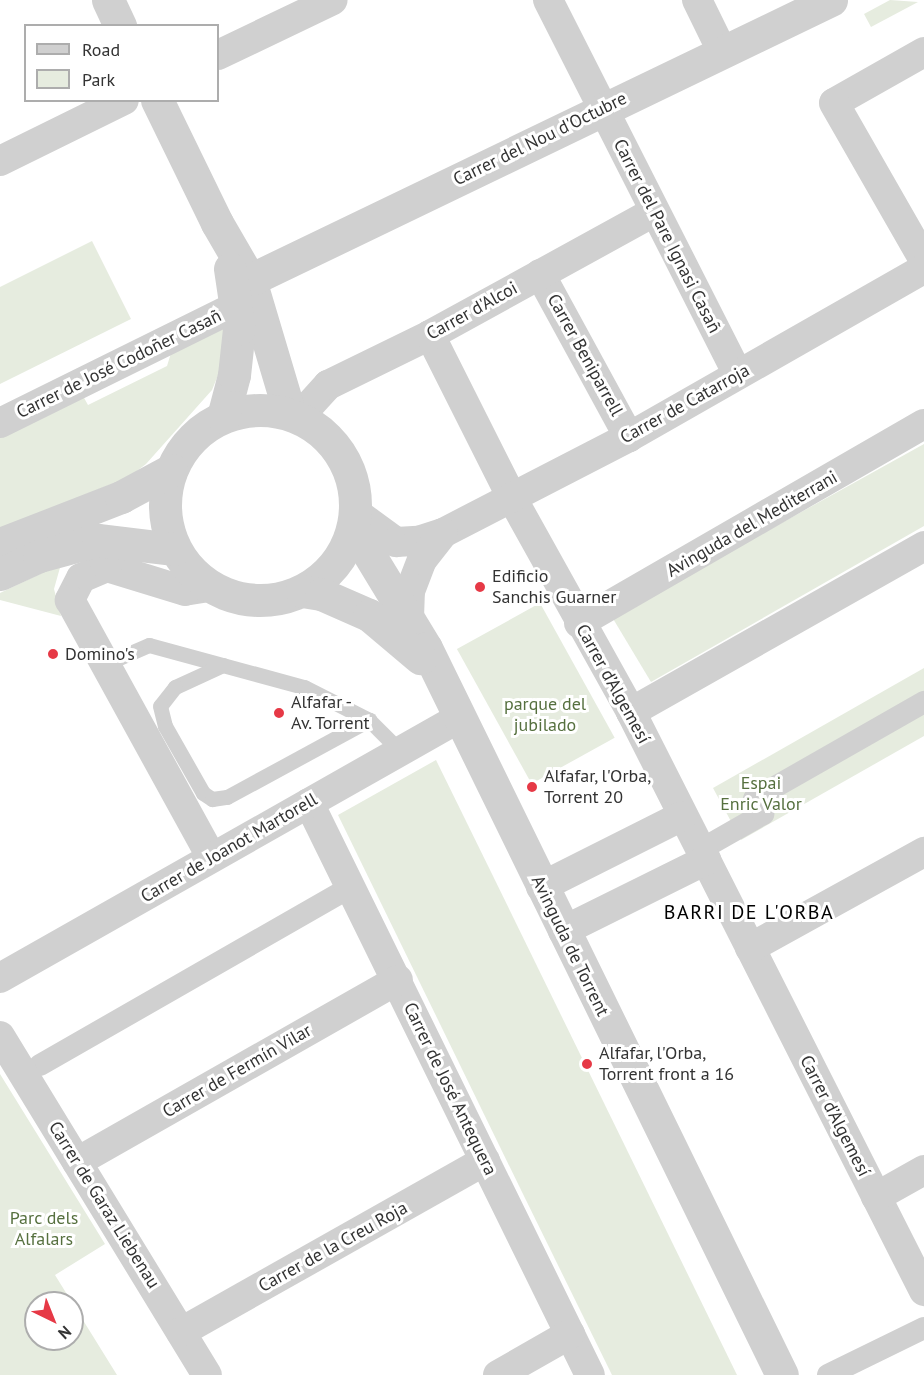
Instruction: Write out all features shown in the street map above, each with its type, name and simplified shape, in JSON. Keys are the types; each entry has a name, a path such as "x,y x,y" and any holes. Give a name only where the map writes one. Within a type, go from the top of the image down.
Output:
{"street":[{"path":"108,0 119,24"},
{"path":"219,55 333,0"},
{"name":"Carrer del Pare Ignasi Casañ","path":"549,0 654,212 738,374"},
{"path":"697,0 722,51"},
{"name":"Carrer del Nou d'Octubre","path":"243,293 603,108 831,0"},
{"path":"924,52 834,103 924,260"},
{"path":"0,161 120,102"},
{"path":"158,102 217,223 294,416"},
{"name":"Carrer d'Alcoi","path":"294,416 328,385 430,335 654,212"},
{"name":"Carrer de Catarroja","path":"354,520 396,542 418,541 443,533 629,437 924,269"},
{"name":"Carrer Beniparrell","path":"540,274 629,437"},
{"path":"223,417 234,375 243,293"},
{"name":"Carrer de José Codoñer Casañ","path":"0,423 243,293"},
{"name":"Carrer d’Algemesí","path":"430,335 512,498 579,623 631,712 924,1291"},
{"path":"245,411 294,416 323,433 342,456 353,483 354,520 342,554 325,576 302,591 271,600 239,599 209,587 189,570 174,549 165,505 171,470 183,448 201,430 223,417 245,411"},
{"name":"Avinguda del Mediterrani","path":"579,623 924,424"},
{"path":"0,544 121,497 171,470"},
{"name":"Avinguda de Torrent","path":"354,520 440,679 782,1375"},
{"name":"Carrer de Catarroja","path":"409,618 410,591 422,560 443,533"},
{"path":"0,574 39,556 98,540 174,549"},
{"path":"631,712 924,546"},
{"path":"209,587 185,591 107,567 81,578 70,600 212,858"},
{"path":"302,591 321,594 369,615 408,645 440,679"},
{"path":"563,931 703,855 763,814 754,799 924,702"},
{"name":"Carrer de Joanot Martorell","path":"0,978 459,718"},
{"name":"Carrer de José Antequera","path":"309,803 398,980 590,1375"},
{"path":"541,887 682,816"},
{"path":"750,948 924,852"},
{"path":"40,1065 344,891"},
{"name":"Carrer de Fermín Vilar","path":"77,1162 398,980"},
{"name":"Carrer de Garaz Liebenau","path":"0,1036 207,1375"},
{"name":"Carrer de la Creu Roja","path":"181,1332 485,1161"},
{"path":"876,1197 924,1170"},
{"path":"828,1375 924,1328"},
{"path":"498,1375 570,1334"}],"lane":[{"path":"105,664 149,645 304,687 369,720 400,751"},
{"path":"223,664 175,687 160,706 165,726 203,793 212,799 227,797 369,720"}],"green space":[{"path":"890,0 918,2 871,27 864,14"},
{"path":"92,241 131,319 0,384 0,287"},
{"path":"224,328 223,363 212,390 146,464 129,477 0,529 0,435 83,396 88,405 167,366 171,353"},
{"path":"924,444 924,526 651,682 612,617"},
{"path":"61,564 54,589 61,616 0,600 0,593"},
{"name":"parque del jubilado","path":"540,603 615,738 532,784 457,649"},
{"name":"Espai Enric Valor","path":"924,668 924,736 741,840 713,788"},
{"path":"436,760 737,1375 612,1375 522,1192 338,815"},
{"name":"Parc dels Alfalars","path":"0,1074 105,1244 55,1275 65,1291 24,1291 24,1351 84,1351 84,1322 117,1375 0,1375"}],"place":[{"name":"Edificio Sanchis Guarner","path":"480,587"},
{"name":"Domino's","path":"53,654"},
{"name":"Alfafar - Av. Torrent","path":"279,713"},
{"name":"Alfafar, l'Orba, Torrent 20","path":"532,787"},
{"name":"Alfafar, l'Orba, Torrent front a 16","path":"587,1064"}],"district":[{"name":"BARRI DE L'ORBA","path":"749,912"}]}
